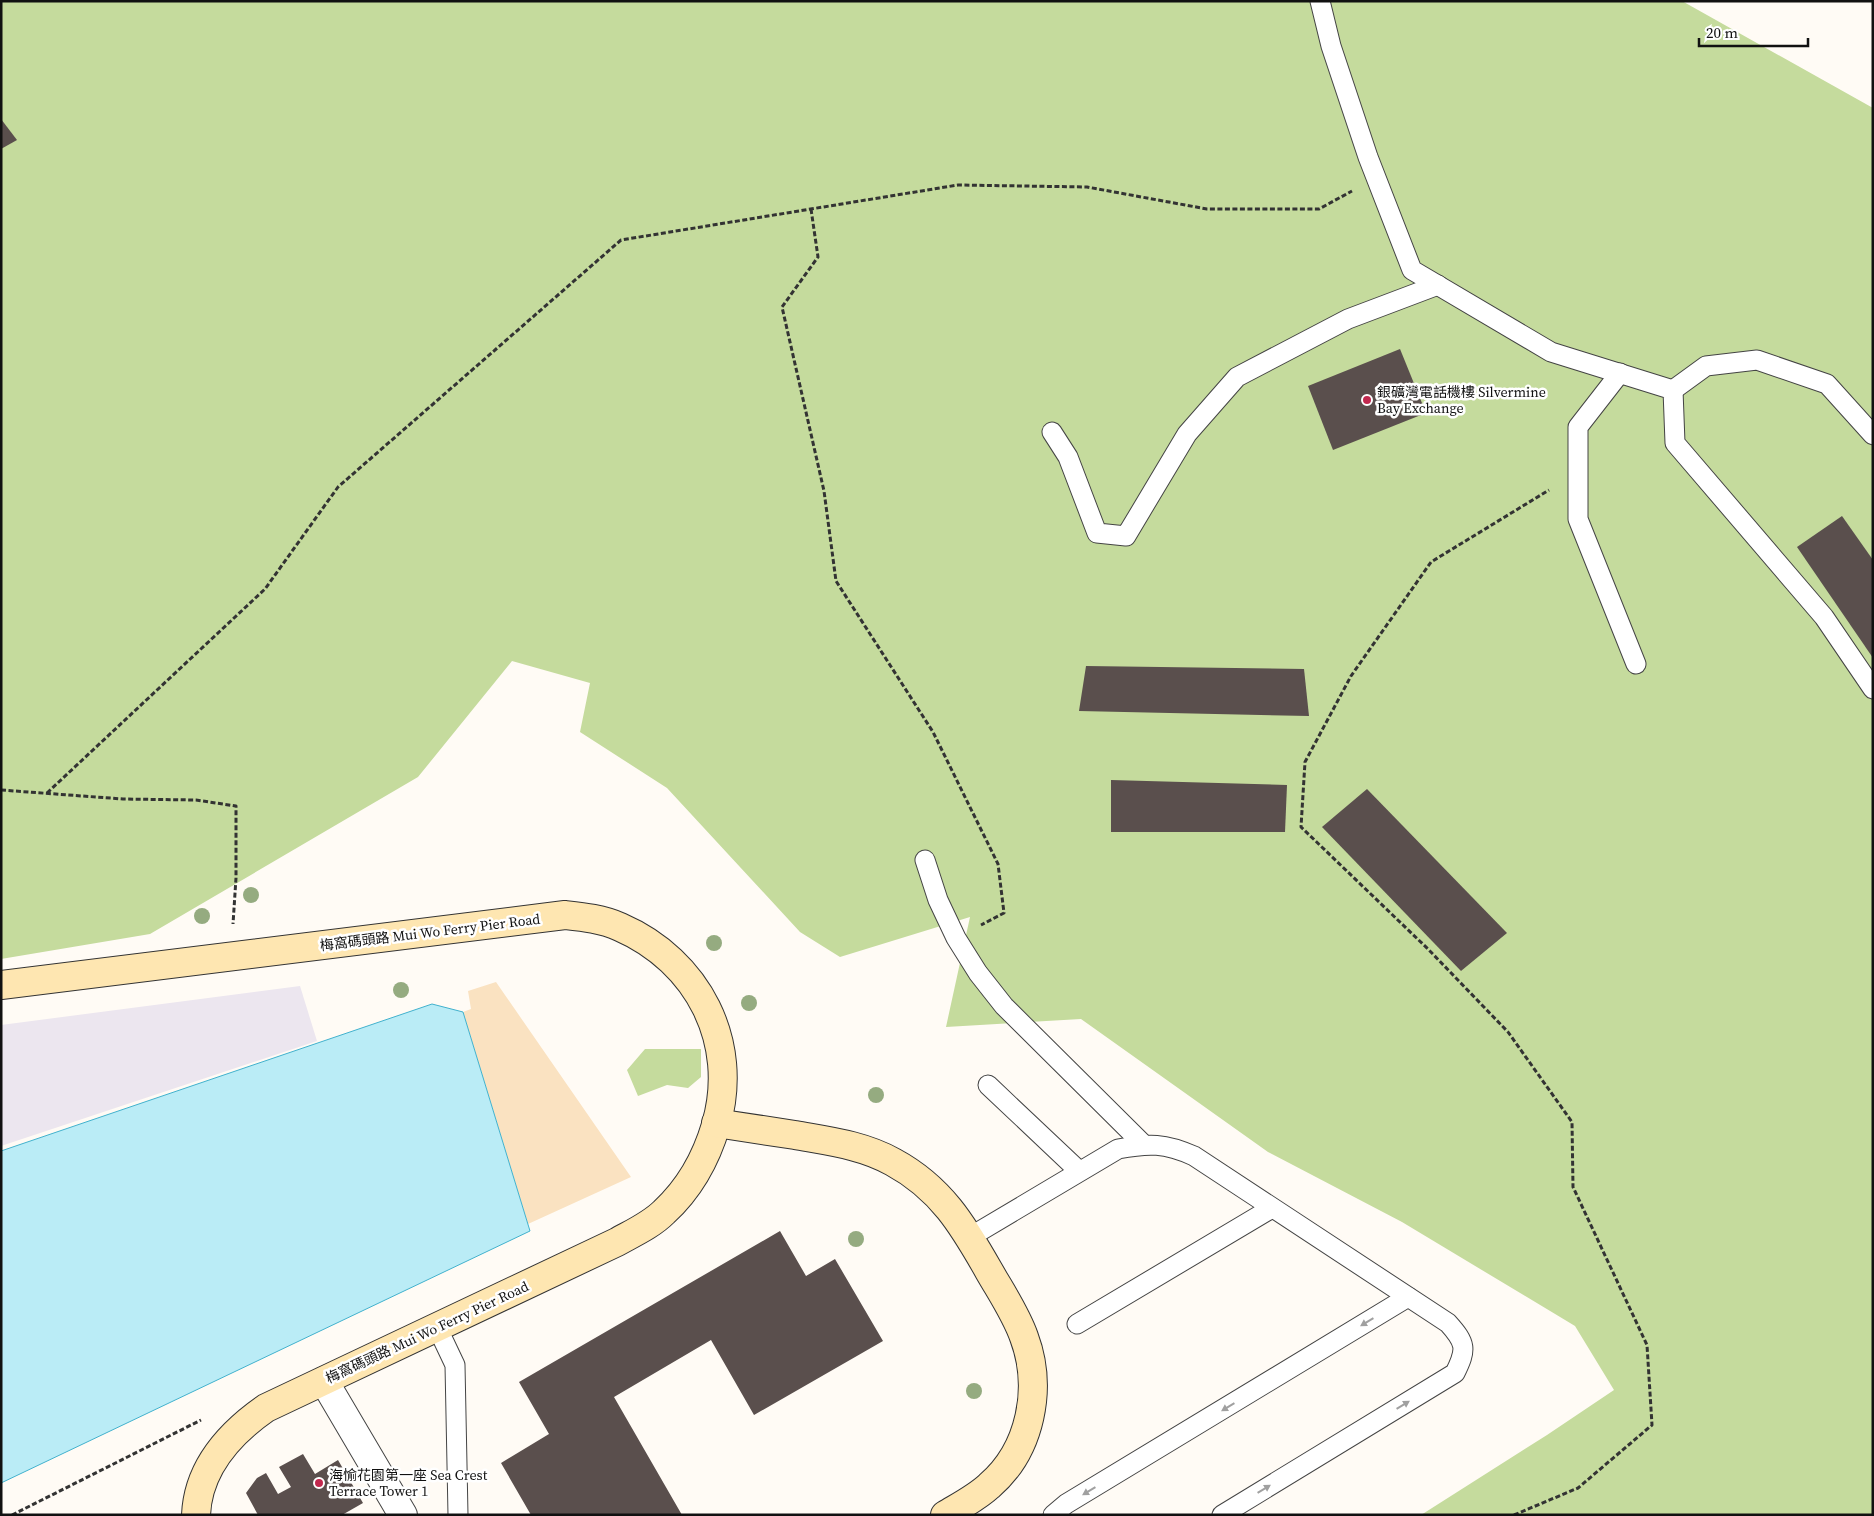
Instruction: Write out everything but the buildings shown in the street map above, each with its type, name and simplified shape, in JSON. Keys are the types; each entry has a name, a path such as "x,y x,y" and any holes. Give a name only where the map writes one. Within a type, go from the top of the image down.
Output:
{"street":[{"name":"梅窩碼頭路 Mui Wo Ferry Pier Road","path":"1,985 565,915 592,918 618,926 665,954 684,973 700,996 712,1020 721,1055 723,1073 722,1096 716,1123 710,1145 702,1161 683,1193 664,1213 641,1229 266,1408 245,1423 227,1441 212,1462 201,1486 196,1515"},
{"path":"716,1123 835,1142 864,1149 893,1162 921,1181 946,1204 970,1237 1024,1336 1032,1362 1034,1389 1030,1416 1021,1442 1008,1466 990,1486 945,1515"},
{"path":"324,1381 403,1515"}],"lane":[{"path":"1320,1 1331,46 1376,177 1412,270 1551,352 1673,390"},
{"path":"1052,432 1068,457 1097,533 1126,536 1187,434 1238,377 1348,319 1438,285"},
{"path":"1673,390 1706,366 1757,360 1827,384 1873,435"},
{"path":"1620,373 1578,427 1578,519 1636,664"},
{"path":"1673,390 1675,443 1824,617 1873,689"},
{"path":"925,860 938,900 956,938 978,973 1004,1006 1143,1144"},
{"path":"988,1084 1079,1171"},
{"path":"970,1237 1118,1149 1143,1144 1175,1147 1194,1156 1448,1323 1461,1337 1464,1356 1456,1373 1222,1515"},
{"path":"1078,1324 1272,1208"},
{"path":"1053,1515 1066,1504 1408,1297"},
{"path":"437,1327 455,1365 458,1515"}],"path":[{"path":"47,793 265,589 338,487 621,240 958,185 1087,187 1207,209 1319,209 1376,177"},
{"path":"811,209 818,257 782,307 824,492 836,581 933,732 998,864 1004,912 956,938"},
{"path":"1514,1515 1578,1488 1652,1425 1647,1345 1573,1187 1572,1122 1508,1032 1428,949 1301,827 1305,762 1351,676 1431,562 1578,472"},
{"path":"1,790 123,799 196,800 236,806 236,878 232,931"},
{"path":"12,1515 201,1420"}],"shaded area":[{"path":"300,986 317,1041 1,1146 1,1025"}],"green space":[{"path":"1,1 1682,1 1873,108 1873,1515 1421,1515 1614,1390 1575,1326 1402,1222 1268,1152 1081,1019 946,1027 970,917 840,957 800,932 667,788 580,732 590,683 512,661 418,777 150,934 1,959"},
{"path":"645,1049 701,1049 701,1077 688,1088 667,1085 638,1096 627,1070"}],"sand":[{"path":"496,982 631,1177 528,1224 463,1012 471,1009 468,991"}],"water":[{"path":"432,1004 463,1012 530,1231 1,1483 1,1151"}],"place":[{"name":"銀礦灣電話機樓 Silvermine Bay Exchange","path":"1367,400"},
{"name":"海愉花園第一座 Sea Crest Terrace Tower 1","path":"319,1483"}]}
